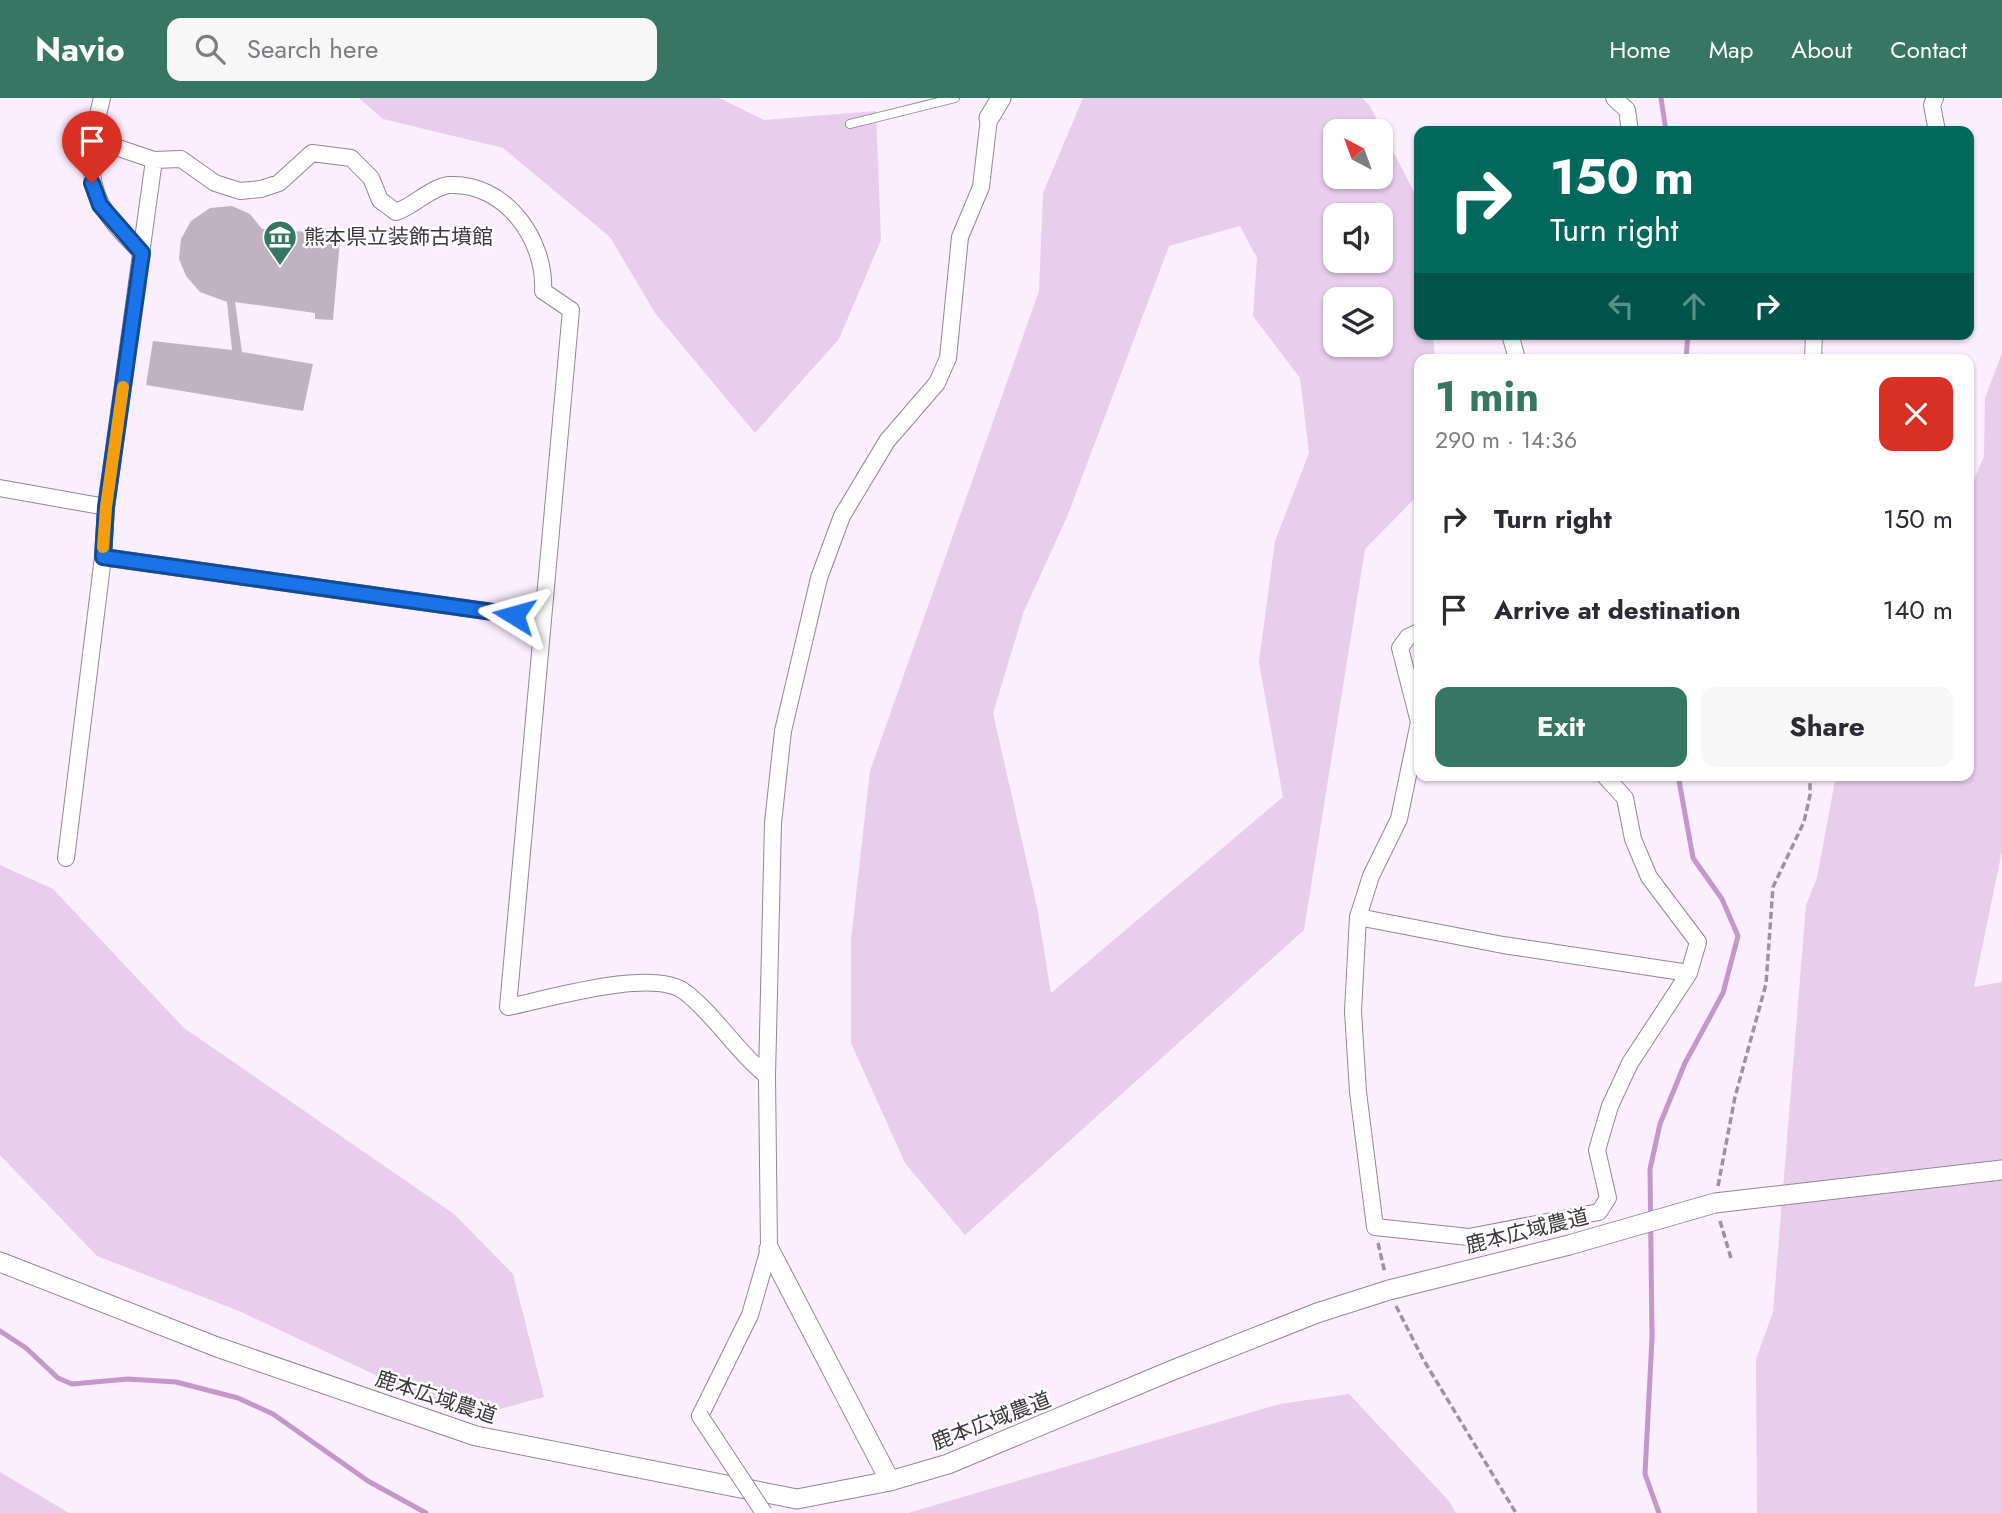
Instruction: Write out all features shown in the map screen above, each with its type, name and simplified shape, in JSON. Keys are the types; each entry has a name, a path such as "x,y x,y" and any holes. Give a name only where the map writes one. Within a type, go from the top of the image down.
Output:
{"street":[{"path":"764,1513 700,1416 750,1315 769,1249 767,1076 773,823 786,718 819,578 842,516 887,441 937,383 948,358 960,237 981,187 989,118 1001,98"},
{"path":"1614,98 1627,110 1629,126"},
{"path":"1935,98 1932,105 1936,126"},
{"path":"97,99 90,173 100,205 142,253"},
{"path":"92,139 154,160 181,159 215,183 240,191 261,189 279,183 312,153 351,158 371,178 380,200 396,212 412,207 437,188 450,185 487,192 513,209 534,242 544,274 543,291 571,310 508,1007 624,985 672,984 686,993 746,1060 767,1076"},
{"path":"66,858 103,557 106,507 154,160"},
{"path":"0,488 106,507"},
{"path":"103,557 542,618"},
{"path":"1414,634 1408,637 1400,649 1414,703"},
{"path":"1414,746 1399,819 1371,876 1358,917 1353,1011 1358,1092 1374,1227 1469,1237 1599,1212 1608,1198 1597,1150 1610,1106 1630,1063 1689,973 1698,942 1649,877 1633,839 1625,798 1609,781"},
{"path":"1358,917 1503,945 1689,973"},
{"name":"鹿本広域農道","path":"0,1262 217,1347 476,1436 797,1499 890,1481 948,1464 1317,1313 1389,1290 1682,1214 1715,1203 2002,1170"},
{"path":"769,1249 890,1481"}],"lane":[{"path":"850,124 955,98"}],"path":[{"path":"1731,1258 1715,1203 1735,1097 1766,984 1773,887 1804,822 1810,781"},
{"path":"1374,1227 1389,1290 1423,1359 1516,1513"}],"shaded area":[{"path":"359,98 719,98 764,120 876,111 881,240 839,339 755,433 655,313 610,237 503,148 383,119"},
{"path":"1083,98 1362,98 1377,119 1323,119 1323,189 1393,189 1393,151 1414,192 1414,340 1433,340 1435,354 1414,354 1414,499 1365,549 1304,930 965,1235 905,1163 851,1043 851,940 870,771 1039,291 1043,193","holes":["1240,226 1257,258 1253,316 1300,378 1309,453 1275,541 1259,662 1283,797 1051,993 1037,907 993,713 1024,611 1067,517 1169,246"]},
{"path":"2002,353 2002,851 1974,987 2002,982 2002,1513 1757,1513 1756,1359 1773,1312 1806,905 1817,878 1835,781 1974,781 1974,480 1984,456 1985,398"},
{"path":"0,865 53,889 184,1028 454,1214 513,1274 544,1397 467,1418 239,1311 97,1256 0,1155"},
{"path":"1349,1394 1449,1501 1456,1513 908,1513 1280,1404"},
{"path":"0,1472 69,1513 0,1513"}],"building":[{"path":"232,206 250,214 262,229 324,233 325,228 341,229 333,320 315,319 315,313 235,302 242,352 313,364 303,411 146,385 153,341 232,350 227,302 200,292 186,276 179,259 181,239 191,221 210,208"}],"waterway":[{"path":"1661,98 1665,126"},
{"path":"1686,354 1688,340"},
{"path":"1659,1513 1645,1474 1652,1338 1650,1169 1660,1124 1685,1063 1723,993 1738,936 1722,899 1693,858 1679,781"},
{"path":"0,1331 26,1348 58,1378 72,1384 128,1379 176,1382 238,1398 273,1414 368,1481 426,1513"}],"slow traffic":[{"path":"103,547 123,387"}],"place":[{"name":"熊本県立装飾古墳館","path":"280,267"}],"route":[{"path":"92,183 100,205 114,225 142,253 106,507 103,557 514,615"}]}
